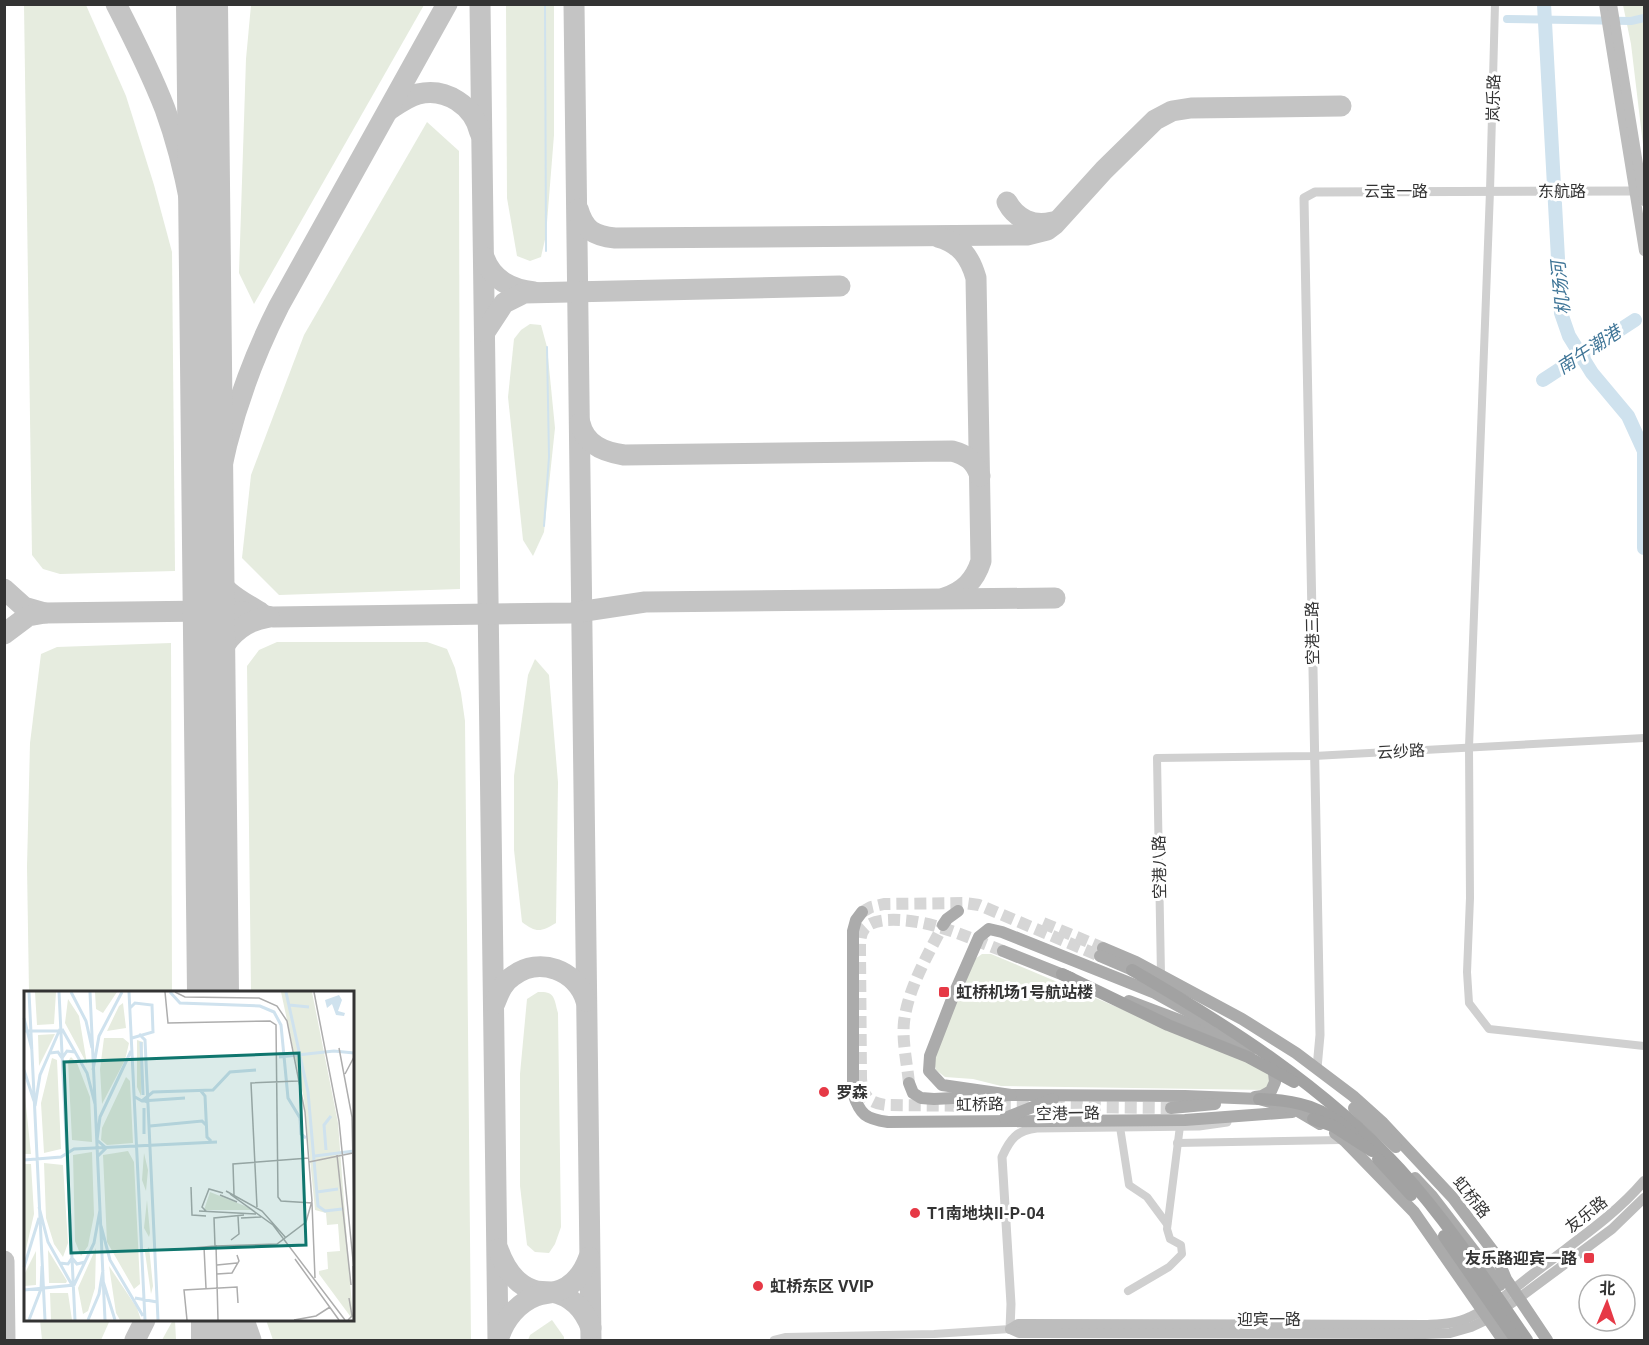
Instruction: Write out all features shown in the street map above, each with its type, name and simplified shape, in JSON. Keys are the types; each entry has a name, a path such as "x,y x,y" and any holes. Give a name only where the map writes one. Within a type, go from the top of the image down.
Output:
{"highway":[{"path":"1132,970 1186,1001 1282,1064 1329,1101 1401,1170 1460,1245 1527,1341"},
{"path":"1062,974 1167,1024 1269,1067 1354,1125"},
{"path":"1258,1100 1287,1101 1326,1113 1346,1127 1372,1151 1420,1204 1515,1341"},
{"path":"1309,1117 1333,1126 1372,1151"}],"main road":[{"path":"1608,6 1640,194 1644,251"},
{"path":"943,925 958,911"},
{"name":"虹桥路","path":"861,912 853,931 853,1093 860,1111 867,1117 888,1122 1185,1120 1284,1111 1309,1117"},
{"path":"1011,1095 942,1085 929,1071 930,1056 979,937 989,929 1155,993 1304,1077 1396,1157 1510,1288"},
{"path":"1002,951 1261,1052 1274,1064 1275,1073 1271,1091 1262,1096 1239,1099"},
{"name":"虹桥路","path":"1510,1288 1496,1255 1453,1198 1383,1123 1317,1068 1242,1019 1161,975 1101,952 1238,1024 1311,1070 1378,1130 1431,1185 1510,1288 1547,1341"},
{"path":"1079,962 1118,971 1161,975"},
{"name":"虹桥路","path":"909,1083 913,1094 921,1098 934,1099 1011,1095 1185,1096 1258,1100 1280,1104 1309,1117 1345,1141 1414,1212 1503,1341"},
{"path":"998,1120 1060,1096"},
{"path":"1258,1100 1171,1108 1258,1113"},
{"name":"友乐路","path":"1510,1288 1612,1213 1644,1181"},
{"name":"友乐路","path":"1510,1288 1612,1230 1644,1198"},
{"name":"迎宾一路","path":"1015,1333 1450,1333 1471,1327 1486,1315 1510,1288"}],"street":[{"name":"岚乐路","path":"1495,4 1469,747 1470,898 1467,972 1469,1003 1489,1029 1644,1046"},
{"name":"东航路","path":"1490,191 1640,194"},
{"name":"云宝一路","path":"1304,198 1315,192 1490,191"},
{"path":"1617,192 1640,194"},
{"name":"空港三路","path":"1304,198 1320,1035 1317,1068"},
{"name":"云纱路","path":"1157,758 1314,756 1644,738"},
{"name":"空港八路","path":"1157,758 1161,975"},
{"name":"空港一路","path":"1015,1333 1011,1304 1002,1157 1015,1135 1025,1129 1198,1126 1231,1122 1258,1113"},
{"path":"1128,1291 1169,1267 1182,1254 1181,1245 1170,1239 1167,1233 1180,1126"},
{"path":"1120,1127 1129,1185 1147,1197 1167,1224"},
{"path":"1177,1143 1334,1139 1345,1141"},
{"name":"迎宾一路","path":"774,1341 786,1337 934,1337 1015,1333"}],"shaded area":[{"path":"24,5 86,5 126,96 172,252 175,571 60,574 43,569 32,555"},
{"path":"251,5 424,5 254,304 239,273 246,59"},
{"path":"506,5 554,5 554,135 546,235 541,257 530,261 517,256 507,198"},
{"path":"1623,5 1644,5 1644,153 1631,44"},
{"path":"427,122 459,151 460,589 279,595 242,558 251,475 304,335"},
{"path":"530,324 541,325 547,347 555,428 544,532 533,556 523,540 508,397 514,339"},
{"path":"277,642 427,642 447,649 455,668 465,721 471,1340 273,1340 266,1321 354,1321 354,991 251,991 247,666 259,650"},
{"path":"171,643 172,991 29,991 27,867 30,743 41,654 57,647"},
{"path":"535,659 549,675 558,782 556,923 539,930 522,922 514,850 514,776 528,675"},
{"path":"982,954 991,954 1269,1071 1270,1090 1001,1086 973,1079 945,1077 936,1070 934,1062 937,1044 975,959"},
{"path":"538,992 553,996 558,1013 561,1227 549,1253 535,1252 527,1245 520,1186 520,1074 527,999"},
{"path":"552,1320 564,1340 528,1340 530,1335"},
{"path":"40,1321 110,1321 101,1340 42,1340"},
{"path":"172,1321 175,1321 176,1340 162,1340"}],"waterway":[{"path":"545,4 546,251"},
{"name":"机场河","path":"1544,4 1561,313 1569,336 1592,373 1628,416 1644,451 1644,548"},
{"path":"1507,19 1631,21 1644,18"},
{"name":"南午潮港","path":"1543,380 1635,320"},
{"path":"544,526 549,457 547,347"}],"taxiway":[{"path":"116,4 154,82 173,133 191,205 205,304"},
{"path":"202,66 206,4"},
{"path":"260,612 225,588 214,574 209,556 209,540 221,468 236,412 255,358 279,306 447,4"},
{"path":"480,4 498,1340"},
{"path":"574,4 591,1340"},
{"path":"389,110 414,95 439,93 465,107 477,123 480,133"},
{"path":"578,209 583,222 591,231 601,236 615,238 1027,235 1047,230 1055,224 1104,170 1155,120 1172,111 1191,108 1341,106"},
{"path":"1007,202 1015,213 1026,220 1039,223 1052,222"},
{"path":"938,237 952,243 963,252 976,278 981,561 976,574 968,584 944,598"},
{"path":"484,257 492,272 503,282 534,292"},
{"path":"485,332 504,303 524,293 840,286"},
{"path":"580,423 586,437 596,446 624,455 952,451 970,459 980,476"},
{"path":"4,589 24,607 45,613"},
{"path":"4,634 28,616 45,613 209,611 243,612 273,617 572,613 645,602 1055,598"},
{"path":"210,680 218,658 229,639 246,625 269,617"},
{"path":"495,1003 510,978 523,970 534,967 556,969 566,974 581,990 586,1001"},
{"path":"498,1249 503,1262 516,1279 533,1290 552,1292 571,1300 581,1309 591,1328"},
{"path":"499,1337 505,1324 518,1307 540,1294 552,1293 571,1284 584,1269 589,1257"},
{"path":"4,1261 5,1340"},
{"path":"135,1340 144,1321"},
{"path":"244,1321 251,1340"}],"runway":[{"path":"202,4 213,991"},
{"path":"217,1321 217,1340"}],"tunnel":[{"path":"862,912 884,904 965,903 979,905 1100,956"},
{"path":"1003,951 946,929 917,922 878,921 865,928 860,943 861,1078 863,1089 870,1100 886,1105 1171,1108"},
{"path":"1043,923 1103,948"},
{"path":"909,1083 904,1037 906,1009 919,972 943,925"}],"place":[{"name":"虹桥机场1号航站楼","path":"944,992"},
{"name":"罗森","path":"824,1092"},
{"name":"T1南地块II-P-04","path":"915,1213"},
{"name":"友乐路迎宾一路","path":"1589,1258"},
{"name":"虹桥东区 VVIP","path":"758,1286"}]}
